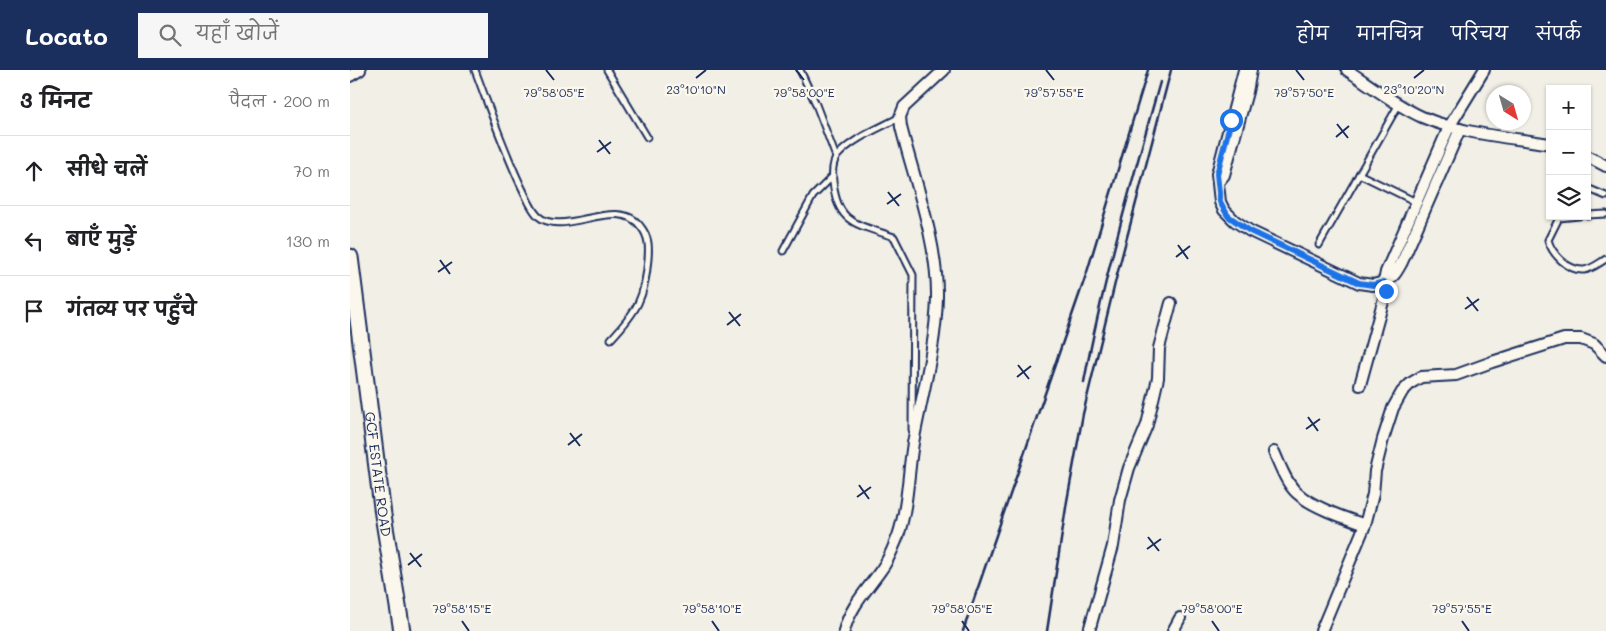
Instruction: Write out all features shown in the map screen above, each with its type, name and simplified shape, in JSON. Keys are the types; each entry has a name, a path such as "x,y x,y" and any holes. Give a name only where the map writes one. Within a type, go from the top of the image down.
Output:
{"main road":[{"name":"GCF ESTATE ROAD","path":"350,256 383,515 402,631"}],"street":[{"path":"350,76 360,70"},
{"path":"844,631 846,622 858,600 882,569 890,554 905,514 912,452 933,338 937,297 936,274 926,221 900,117 904,107 944,70"},
{"path":"1244,70 1217,174 1219,194 1224,210 1235,222 1250,231 1359,283 1373,285 1391,279 1395,274 1460,130"},
{"path":"1219,182 1224,175 1247,92 1251,70"},
{"path":"1347,70 1361,74 1399,104 1422,117 1449,127 1546,143"},
{"path":"1360,385 1386,291 1384,282 1386,272 1449,127 1484,70"},
{"path":"1591,158 1606,166"},
{"path":"1089,631 1113,546 1122,492 1129,468 1147,425 1158,378 1160,348 1171,303"},
{"path":"1320,631 1365,525 1373,494 1375,471 1393,408 1402,392 1411,383 1421,377 1456,375 1564,339 1581,339 1594,344 1606,356"},
{"path":"1274,452 1289,482 1297,493 1340,516 1365,525"},
{"path":"1173,631 1180,618"}],"lane":[{"path":"474,70 518,181 536,215 554,223 599,216 620,215 638,222 646,234 649,252 647,275 642,297 631,317 611,338"},
{"path":"607,70 647,137"},
{"path":"800,70 815,102 836,157"},
{"path":"1319,245 1399,104"},
{"path":"900,117 855,142 836,157 833,163 833,176 837,202 849,221 894,237 913,274 912,452"},
{"path":"1359,174 1416,202"},
{"path":"783,251 813,196 833,176"},
{"path":"1591,190 1606,196"},
{"path":"1591,216 1606,214"},
{"path":"1558,220 1548,240 1558,257 1581,270 1593,267 1606,259"}],"railway":[{"path":"963,631 1087,272 1148,70"},
{"path":"1047,631 1067,501 1083,414 1117,275 1171,70"},
{"path":"1084,382 1109,269 1160,82"}],"route":[{"path":"1231,120 1217,174 1220,202 1228,216 1250,231 1359,283 1373,285 1384,282 1386,291"}]}
